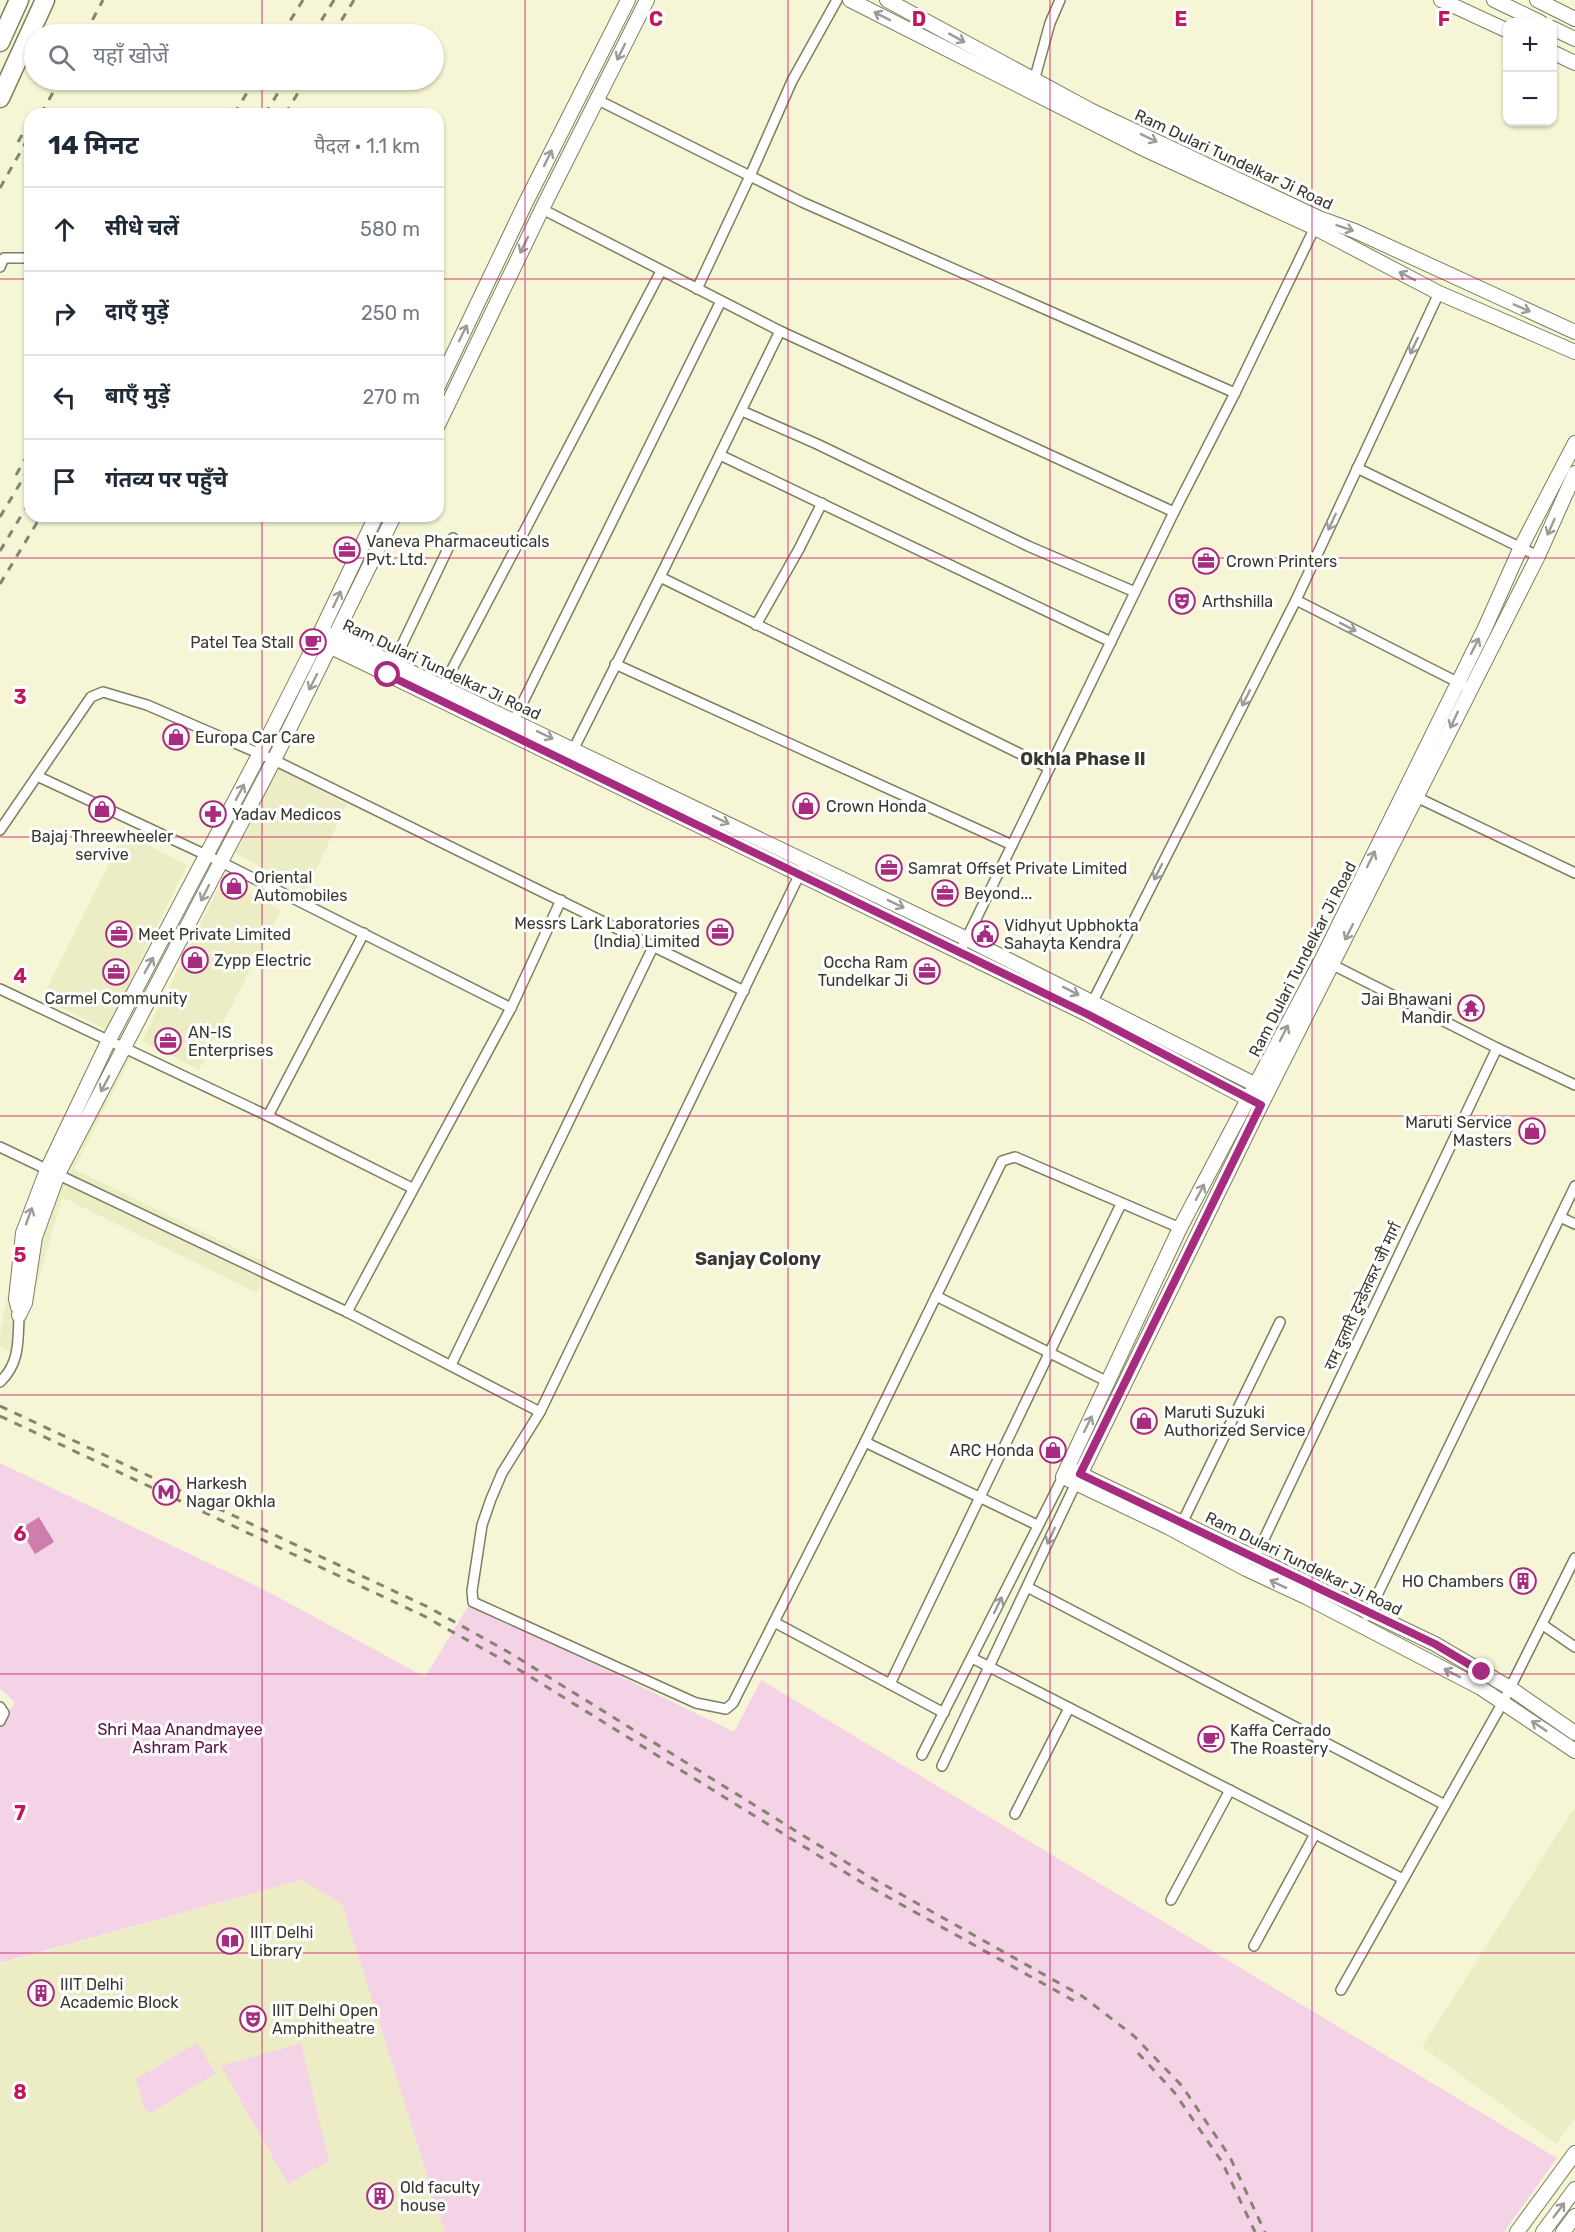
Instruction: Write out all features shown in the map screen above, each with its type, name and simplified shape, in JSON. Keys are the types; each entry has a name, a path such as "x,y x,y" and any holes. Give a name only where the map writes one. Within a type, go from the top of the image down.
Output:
{"highway":[{"path":"2,30 19,0"},
{"path":"37,24 47,3"},
{"path":"0,98 24,49"}],"street":[{"path":"444,374 546,162 628,0"},
{"path":"444,413 542,209 647,0"},
{"path":"697,289 792,81 837,0"},
{"name":"Ram Dulari Tundelkar Ji Road","path":"850,0 1154,154 1317,223 1355,231 1575,332"},
{"name":"Ram Dulari Tundelkar Ji Road","path":"887,0 1034,81 1317,223 1439,292 1575,352"},
{"path":"1034,81 1050,23 1060,0"},
{"path":"1441,0 1503,30"},
{"path":"1494,0 1532,18"},
{"path":"1537,0 1575,19"},
{"path":"1557,30 1575,39"},
{"path":"1557,54 1575,63"},
{"path":"598,100 813,207 1235,393"},
{"path":"542,209 780,331 1174,512"},
{"path":"960,952 1317,223"},
{"path":"0,267 4,258 24,258"},
{"path":"436,699 661,271"},
{"path":"1090,1008 1296,600 1439,292"},
{"path":"514,720 721,302"},
{"path":"570,755 780,331"},
{"path":"742,411 817,444 1028,546 1135,592"},
{"name":"Ram Dulari Tundelkar Ji Road","path":"804,868 960,952 1090,1008 1262,1088 1327,962 1418,797 1484,630 1521,547 1575,443"},
{"path":"720,455 1111,642"},
{"path":"1357,468 1538,556"},
{"name":"Ram Dulari Tundelkar Ji Road","path":"1327,962 1404,792 1538,556 1575,473"},
{"path":"756,625 822,503"},
{"path":"0,1382 12,1370 17,1357 20,1315 25,1303 35,1237 52,1172 109,1040 260,753 373,522"},
{"path":"52,1172 124,1047 221,862 334,641 391,522"},
{"path":"391,669 453,538"},
{"path":"660,577 1049,768"},
{"path":"1296,600 1463,685"},
{"name":"Ram Dulari Tundelkar Ji Road","path":"320,634 391,669 436,699 570,755 804,868 965,938 1255,1102"},
{"path":"615,664 1012,845"},
{"name":"Ram Dulari Tundelkar Ji Road","path":"391,669 443,686 514,720 570,755"},
{"path":"0,830 91,697 103,692 147,705 260,753 744,991"},
{"path":"37,776 207,855 512,1008"},
{"path":"1404,792 1575,873"},
{"path":"804,868 540,1412 502,1473 482,1525 472,1591 473,1602 696,1703 721,1710 728,1707 733,1703 865,1442 1002,1161 1015,1157 1180,1228"},
{"path":"346,1312 512,1008 561,900"},
{"path":"268,1116 364,933"},
{"path":"451,1365 654,945"},
{"path":"1327,962 1497,1048 1575,1084"},
{"path":"0,989 268,1116 412,1188"},
{"name":"राम दुलारी टुन्डेलकर जी मार्ग","path":"1255,1558 1497,1048"},
{"path":"942,1766 1262,1088"},
{"path":"922,1755 1065,1472 1180,1228 1255,1102"},
{"path":"0,1148 346,1312 540,1412"},
{"path":"1362,1627 1575,1186"},
{"path":"890,1684 1121,1204"},
{"path":"1560,1217 1575,1224"},
{"path":"936,1296 1108,1382"},
{"path":"1182,1523 1280,1322"},
{"path":"865,1442 1037,1526"},
{"name":"Ram Dulari Tundelkar Ji Road","path":"1065,1472 1182,1523 1435,1644 1510,1688 1575,1733"},
{"name":"Ram Dulari Tundelkar Ji Road","path":"1078,1478 1168,1527 1481,1688 1575,1751"},
{"path":"1341,1990 1503,1702 1575,1558"},
{"path":"1027,1587 1445,1805"},
{"path":"774,1622 944,1713"},
{"path":"1543,1624 1575,1647"},
{"path":"972,1658 1403,1879"},
{"path":"0,1707 4,1713 0,1721"},
{"path":"1015,1814 1069,1708"},
{"path":"1171,1900 1230,1790"},
{"path":"1254,1946 1315,1834"},
{"path":"1517,2232 1573,2159"},
{"path":"1543,2232 1575,2188"},
{"path":"1563,2232 1575,2216"}],"shaded area":[{"path":"277,768 347,804 306,891 233,852"},
{"path":"124,833 187,865 107,1030 42,998"},
{"path":"222,881 281,910 199,1070 142,1041"},
{"path":"101,1040 132,1055 74,1169 269,1264 257,1293 62,1197 17,1355 0,1347 0,1335 18,1233 33,1184 47,1150"},
{"path":"39,1517 54,1542 35,1554 20,1529"},
{"path":"1575,1807 1575,2118 1556,2144 1422,2047"},
{"path":"301,1880 342,1902 445,2232 0,2232 0,1964"}],"green space":[{"name":"Shri Maa Anandmayee Ashram Park","path":"0,1463 263,1589 425,1677 470,1603 734,1732 761,1680 1557,2158 1504,2232 445,2232 342,1904 301,1880 0,1963 0,1726 15,1702 0,1689"},
{"path":"197,2043 216,2073 149,2114 144,2107 136,2079"},
{"path":"301,2043 329,2161 288,2184 221,2066"}],"railway":[{"path":"90,24 103,0"},
{"path":"288,24 303,0"},
{"path":"319,24 334,0"},
{"path":"339,24 354,0"},
{"path":"44,108 54,90"},
{"path":"238,108 249,90"},
{"path":"269,108 280,90"},
{"path":"289,108 300,90"},
{"path":"18,142 24,132"},
{"path":"0,188 24,146"},
{"path":"16,475 24,461"},
{"path":"0,517 24,477"},
{"path":"0,551 24,511"},
{"path":"0,584 37,522"},
{"path":"0,1406 428,1607 510,1653 865,1874 1082,1996 1134,2036 1182,2086 1230,2157 1265,2232"},
{"path":"0,1416 424,1616 505,1661 861,1882 1078,2003"},
{"path":"1138,2053 1174,2092 1222,2162 1255,2232"}],"place":[{"name":"Vaneva Pharmaceuticals Pvt. Ltd.","path":"347,550"},
{"name":"Crown Printers","path":"1206,561"},
{"name":"Arthshilla","path":"1182,601"},
{"name":"Patel Tea Stall","path":"313,642"},
{"name":"Europa Car Care","path":"176,737"},
{"name":"Crown Honda","path":"806,806"},
{"name":"Bajaj Threewheeler servive","path":"102,809"},
{"name":"Yadav Medicos","path":"213,814"},
{"name":"Samrat Offset Private Limited","path":"889,868"},
{"name":"Oriental Automobiles","path":"234,886"},
{"name":"Beyond...","path":"945,893"},
{"name":"Messrs Lark Laboratories (India) Limited","path":"720,932"},
{"name":"Meet Private Limited","path":"119,934"},
{"name":"Vidhyut Upbhokta Sahayta Kendra","path":"985,934"},
{"name":"Zypp Electric","path":"195,960"},
{"name":"Occha Ram Tundelkar Ji","path":"927,971"},
{"name":"Carmel Community","path":"116,972"},
{"name":"Jai Bhawani Mandir","path":"1471,1008"},
{"name":"AN-IS Enterprises","path":"168,1041"},
{"name":"Maruti Service Masters","path":"1532,1131"},
{"name":"Maruti Suzuki Authorized Service","path":"1144,1421"},
{"name":"ARC Honda","path":"1053,1450"},
{"name":"Harkesh Nagar Okhla","path":"166,1492"},
{"name":"HO Chambers","path":"1523,1581"},
{"name":"Kaffa Cerrado The Roastery","path":"1211,1739"},
{"name":"IIIT Delhi Library","path":"230,1941"},
{"name":"IIIT Delhi Academic Block","path":"41,1993"},
{"name":"IIIT Delhi Open Amphitheatre","path":"253,2019"},
{"name":"Old faculty house","path":"380,2196"}],"district":[{"name":"Okhla Phase II","path":"1083,759"},
{"name":"Sanjay Colony","path":"758,1259"}],"route":[{"path":"388,675 1087,1014 1261,1105 1080,1474 1435,1644 1482,1672"}]}
